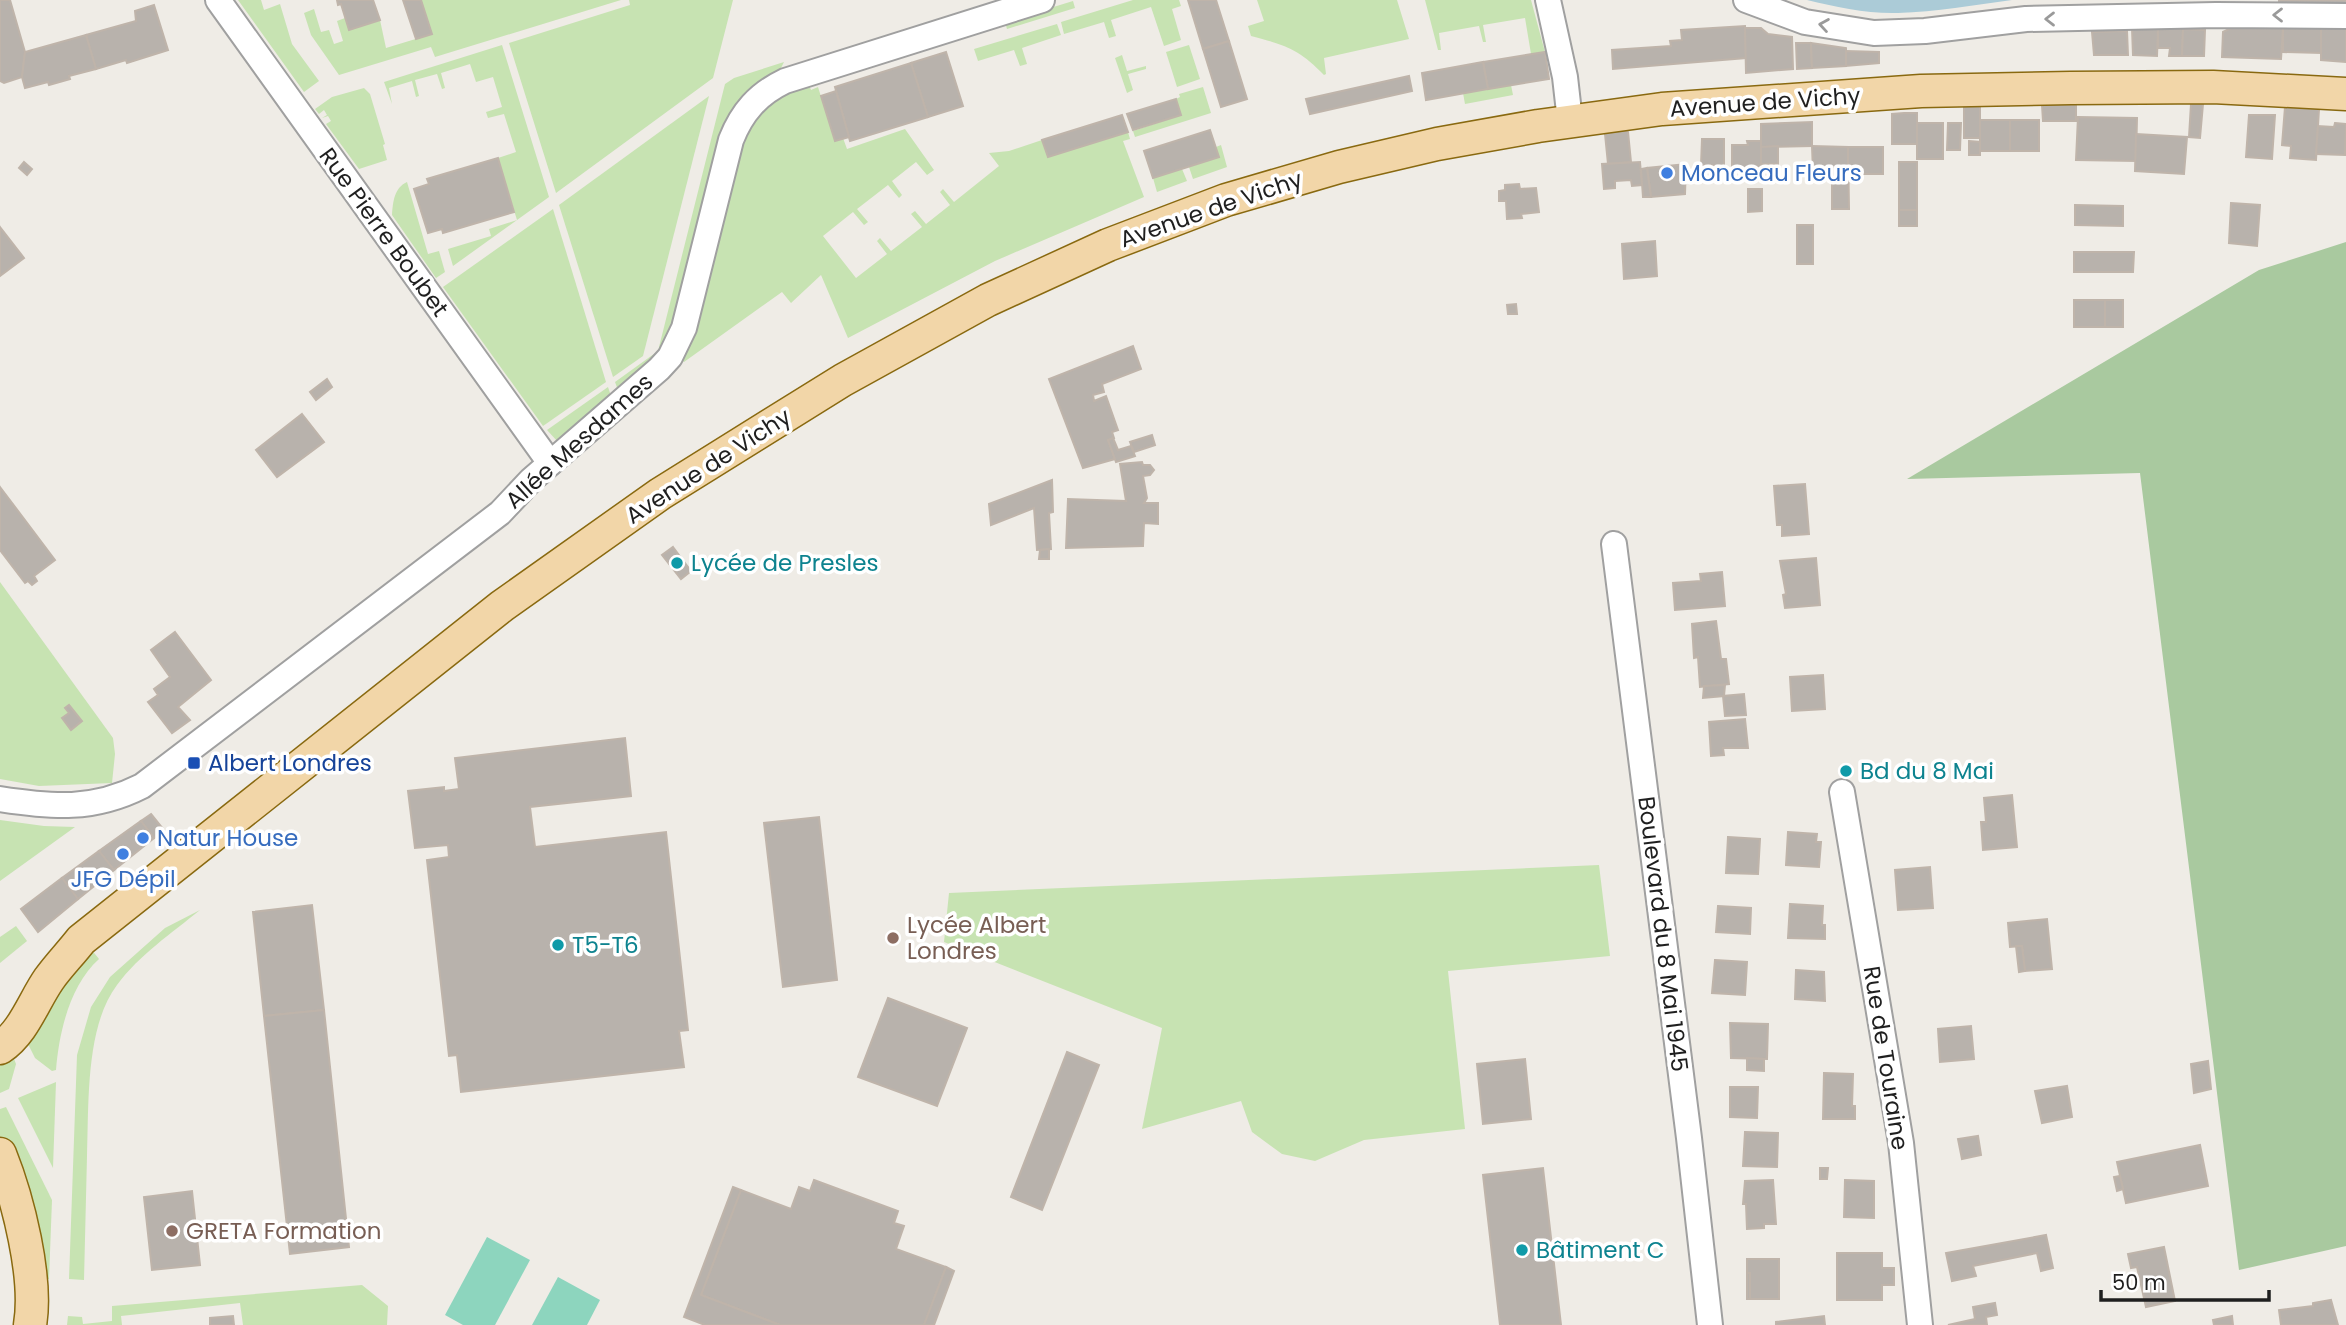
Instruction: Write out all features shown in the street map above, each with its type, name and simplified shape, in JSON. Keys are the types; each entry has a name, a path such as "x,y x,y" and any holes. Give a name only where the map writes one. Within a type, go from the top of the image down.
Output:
{"main road":[{"name":"Avenue de Vichy","path":"0,1048 31,1013 49,980 82,940 502,606 660,494 843,380 988,300 1108,244 1226,200 1339,167 1425,146 1570,121 1662,109 1921,92 2213,87 2346,94"},
{"name":"Avenue de Vichy","path":"0,1022 34,969 70,925 145,866 241,813"},
{"path":"0,1154 22,1226 32,1289 30,1325"},
{"path":"0,1217 14,1325"}],"street":[{"name":"Rue Pierre Boubet","path":"218,0 550,463"},
{"name":"Allée Mesdames","path":"0,799 28,803 103,803 142,786 500,513 522,488 659,369 678,344 684,328 737,123 758,97 785,81 1042,0"},
{"path":"1548,0 1565,77 1570,121"},
{"path":"1746,0 1805,22 1874,33 1925,31 2026,19 2216,15 2346,16"},
{"name":"Boulevard du 8 Mai 1945","path":"1614,544 1710,1325"},
{"name":"Rue de Touraine","path":"1842,792 1901,1143 1920,1325"}],"green space":[{"path":"238,0 261,0 264,10 280,4 292,44 319,81 304,92"},
{"path":"421,0 621,0 435,57 431,47 339,75 311,35 304,13 314,9 321,32 329,30 334,44 343,41 337,21 345,18 349,30 380,20 386,48 432,34"},
{"path":"629,0 733,0 713,78 556,193 509,43 630,5"},
{"path":"1133,0 1179,0 1181,6 1172,9 1181,40 1164,46 1151,7 1111,20 1116,36 1109,38 1104,22 1064,34 1061,22"},
{"path":"1257,0 1397,0 1409,39 1324,58 1324,75 1291,49 1251,36 1248,26 1264,21"},
{"path":"1425,0 1531,0 1545,52 1531,54 1525,18 1483,25 1486,42 1483,42 1479,26 1439,33 1441,50 1438,50"},
{"path":"1073,1 1075,8 1007,29 1005,22"},
{"path":"1057,24 1061,35 1022,48 1027,64 1020,66 1014,50 978,61 974,49"},
{"path":"502,45 549,197 517,220 498,158 516,152 504,114 488,118 486,112 502,107 493,77 476,82 470,64 441,73 445,88 442,89 437,74 415,80 419,96 416,97 412,81 389,88 392,104 384,82"},
{"path":"1189,45 1200,79 1177,87 1166,52"},
{"path":"1122,55 1127,71 1146,66 1146,69 1128,74 1133,90 1127,93 1115,58"},
{"path":"784,62 780,70 746,94 726,122 672,330 654,359 618,390 615,382 658,351 725,84 734,78"},
{"path":"809,85 811,90 818,87 835,141 843,138 847,149 905,129 934,170 927,175 916,162 892,181 902,195 899,198 888,185 857,209 868,222 864,225 853,212 823,236 856,278 887,254 877,241 880,238 891,251 922,227 911,214 915,211 926,224 950,205 940,192 943,189 954,202 999,166 989,153 1009,151 1042,140 1048,157 1128,132 1130,139 1123,141 1144,197 995,261 848,338 821,275 791,303 782,292 684,362 681,359 741,145 751,124 776,97"},
{"path":"1511,85 1513,95 1465,104 1463,93"},
{"path":"1203,87 1211,113 1135,137 1133,131 1181,115 1176,99 1180,97 1179,94"},
{"path":"364,88 370,94 387,160 359,169 326,124 331,121 328,116 322,118 327,115 324,110 319,114 315,109 332,97"},
{"path":"709,96 643,356 613,377 559,205"},
{"path":"1221,145 1227,167 1193,179 1189,167 1219,157 1216,147"},
{"path":"1182,169 1187,181 1157,192 1153,178"},
{"path":"407,182 428,254 439,251 445,272 436,278 392,215 397,192"},
{"path":"553,209 606,382 543,426 443,287"},
{"path":"517,220 453,266 448,249 491,236 489,229"},
{"path":"2346,242 2346,1246 2239,1270 2140,473 1907,479 2259,270"},
{"path":"608,387 611,396 558,442 547,430"},
{"path":"0,582 113,738 115,754 112,783 39,786 0,779"},
{"path":"0,820 44,826 75,827 0,881"},
{"path":"1599,865 1610,956 1448,971 1465,1129 1364,1140 1315,1161 1282,1154 1252,1132 1241,1101 1142,1129 1162,1028 944,942 949,893"},
{"path":"200,910 135,964 117,985 99,1022 89,1091 84,1280 69,1279 77,1055 91,1007 110,977 165,928"},
{"path":"16,926 27,941 0,963 0,937"},
{"path":"87,944 99,959 80,982 73,996 63,1025 56,1070 52,1071 35,1058 26,1040"},
{"path":"13,1056 16,1064 9,1089 0,1093 0,1060"},
{"path":"56,1082 53,1168 18,1098"},
{"path":"6,1107 52,1200 49,1279 41,1279 0,1136 0,1109"},
{"path":"487,1237 530,1260 495,1325 463,1325 445,1315"},
{"path":"558,1277 600,1300 587,1325 532,1325"},
{"path":"362,1285 388,1306 387,1325 243,1325 240,1303 121,1316 122,1325 67,1325 68,1316 82,1317 83,1324 112,1321 112,1306"}],"water":[{"path":"1807,0 2012,0 1887,13 1852,10"}],"building":[{"path":"0,0 10,0 25,52 22,77 4,83 0,81"},
{"path":"337,0 373,0 380,20 349,30 341,4 338,5"},
{"path":"403,0 421,0 432,34 416,39"},
{"path":"1188,0 1216,0 1229,41 1203,49"},
{"path":"2279,0 2346,0 2346,3 2279,3"},
{"path":"154,5 168,50 127,63 126,60 96,69 86,35 136,21 135,11"},
{"path":"1745,26 1746,58 1613,69 1612,50 1671,46 1670,41 1682,40 1681,30"},
{"path":"2283,27 2321,27 2321,53 2283,52"},
{"path":"2283,27 2281,59 2222,57 2223,32 2231,28"},
{"path":"2321,27 2346,27 2346,62 2321,60"},
{"path":"1745,28 1761,28 1768,34 1792,37 1793,69 1746,73"},
{"path":"2132,28 2158,29 2157,56 2133,55"},
{"path":"2158,29 2183,29 2182,56 2169,56 2170,48 2158,48"},
{"path":"2183,29 2205,30 2204,56 2182,56"},
{"path":"2127,31 2128,55 2094,55 2092,32"},
{"path":"86,35 96,69 49,85 48,82 25,88 22,77 25,52"},
{"path":"1229,41 1247,99 1221,107 1203,49"},
{"path":"1796,43 1811,43 1812,68 1797,69"},
{"path":"1811,43 1846,48 1846,66 1812,68"},
{"path":"1846,51 1879,52 1879,63 1846,66"},
{"path":"946,52 963,106 928,117 911,63"},
{"path":"1545,52 1549,79 1488,89 1483,62"},
{"path":"1483,62 1488,89 1426,100 1422,73"},
{"path":"911,63 928,117 850,141 835,87"},
{"path":"1409,76 1412,91 1310,114 1306,99"},
{"path":"836,91 849,137 835,141 821,96"},
{"path":"1176,99 1181,115 1133,130 1127,114"},
{"path":"2191,104 2203,104 2200,138 2189,137"},
{"path":"2042,105 2076,105 2076,121 2043,121"},
{"path":"1964,106 1980,106 1980,138 1964,138"},
{"path":"2285,107 2319,109 2316,160 2290,158 2291,146 2282,145"},
{"path":"1917,113 1917,144 1892,144 1892,114"},
{"path":"1122,115 1128,132 1048,157 1042,140"},
{"path":"2249,115 2275,115 2272,159 2246,157"},
{"path":"2078,117 2137,118 2136,161 2076,160"},
{"path":"1980,120 2010,120 2010,151 1980,151"},
{"path":"2010,120 2039,120 2039,151 2010,151"},
{"path":"1812,122 1812,146 1761,147 1761,124"},
{"path":"1917,123 1943,123 1943,159 1917,159"},
{"path":"1948,123 1961,123 1960,150 1947,150"},
{"path":"2335,123 2346,124 2345,155 2316,154 2318,126 2334,127"},
{"path":"1624,129 1628,132 1631,162 1608,164 1605,134 1607,130"},
{"path":"1210,130 1219,157 1153,178 1144,151"},
{"path":"2136,134 2187,137 2184,174 2135,171"},
{"path":"1702,139 1724,139 1724,166 1701,165"},
{"path":"1747,141 1761,141 1761,168 1732,169 1732,145 1748,145"},
{"path":"1969,141 1980,142 1980,155 1969,155"},
{"path":"1778,146 1778,164 1761,164 1761,147"},
{"path":"1812,146 1848,147 1849,209 1832,209 1832,172 1813,172"},
{"path":"1848,147 1883,147 1883,174 1848,174"},
{"path":"498,158 514,212 443,233 442,229 428,233 414,189 429,184 427,179"},
{"path":"24,162 32,169 27,175 19,168"},
{"path":"1640,162 1642,185 1632,186 1631,180 1615,181 1615,188 1604,189 1602,164"},
{"path":"1899,162 1917,162 1917,210 1899,210"},
{"path":"1686,164 1685,194 1651,197 1647,168"},
{"path":"1647,168 1651,197 1643,197 1641,169"},
{"path":"1519,184 1520,189 1536,188 1539,212 1521,214 1522,218 1507,219 1506,201 1499,201 1499,191 1505,190 1505,185"},
{"path":"1748,189 1762,189 1762,211 1748,212"},
{"path":"2231,203 2260,205 2257,246 2229,243"},
{"path":"2075,205 2123,206 2123,226 2075,225"},
{"path":"1899,210 1917,210 1917,226 1899,226"},
{"path":"1797,225 1813,225 1813,264 1797,264"},
{"path":"0,227 24,258 0,276"},
{"path":"1655,241 1657,276 1624,279 1622,244"},
{"path":"2074,252 2134,252 2133,272 2074,272"},
{"path":"2074,300 2105,300 2105,327 2074,327"},
{"path":"2105,300 2123,300 2123,327 2105,327"},
{"path":"1516,304 1517,314 1508,314 1507,305"},
{"path":"1133,346 1141,369 1102,384 1104,392 1093,395 1094,401 1106,396 1118,430 1112,432 1114,438 1108,440 1115,459 1083,468 1049,379"},
{"path":"327,379 332,387 316,400 310,392"},
{"path":"302,414 324,442 277,477 256,450"},
{"path":"1152,435 1155,445 1134,452 1130,442"},
{"path":"1113,438 1118,450 1131,446 1135,456 1116,462 1108,440"},
{"path":"1142,462 1154,470 1150,475 1143,476 1147,498 1144,503 1158,503 1158,524 1144,523 1143,546 1066,548 1068,499 1126,501 1120,464"},
{"path":"1052,480 1053,512 1049,513 1051,549 1037,550 1034,508 991,525 989,504"},
{"path":"1805,484 1809,534 1782,536 1782,525 1777,525 1774,486"},
{"path":"0,487 55,560 34,576 37,581 32,585 28,581 25,583 0,550"},
{"name":"Lycée de Presles","path":"673,547 691,571 681,579 662,555"},
{"path":"1049,549 1049,559 1039,559 1040,550"},
{"path":"1816,558 1820,605 1785,608 1783,595 1786,594 1780,561"},
{"path":"1722,572 1725,606 1675,610 1673,583 1701,581 1700,574"},
{"path":"1716,621 1721,659 1726,659 1729,684 1700,687 1698,657 1694,658 1692,624"},
{"path":"175,632 211,680 178,707 190,720 172,733 148,702 158,695 154,689 170,677 151,650"},
{"path":"1823,675 1825,709 1792,711 1790,677"},
{"path":"1725,685 1724,696 1703,698 1704,686"},
{"path":"1744,694 1746,715 1725,716 1723,696"},
{"path":"69,705 82,721 71,730 62,718 69,713 65,708"},
{"path":"1745,719 1748,748 1723,748 1724,755 1711,756 1709,722"},
{"name":"T5-T6","path":"625,738 631,796 530,807 535,847 666,832 688,1030 679,1031 684,1067 461,1092 457,1055 449,1056 427,860 449,857 448,845 415,848 408,791 444,787 444,791 459,789 455,758"},
{"name":"Bd du 8 Mai","path":"1841,767 1851,767 1851,774 1841,774"},
{"path":"2012,795 2017,847 1983,850 1981,822 1986,822 1984,798"},
{"path":"151,814 164,830 154,838 141,821"},
{"path":"819,817 837,980 783,987 764,823"},
{"path":"141,821 154,838 114,870 99,851"},
{"path":"1788,832 1817,834 1816,842 1821,842 1819,867 1786,865"},
{"path":"1728,837 1760,839 1758,874 1726,873"},
{"path":"99,851 114,870 78,899 62,878"},
{"path":"1930,867 1933,908 1898,910 1895,870"},
{"path":"62,878 78,899 38,932 21,909"},
{"path":"1790,904 1823,906 1822,925 1825,925 1825,939 1788,938"},
{"path":"312,905 324,1010 264,1016 253,912"},
{"path":"1718,906 1751,908 1750,934 1716,932"},
{"path":"2047,919 2052,969 2025,971 2022,946 2010,947 2008,923"},
{"path":"2016,946 2022,946 2025,971 2019,972"},
{"path":"1715,960 1747,962 1745,995 1712,993"},
{"path":"1796,970 1824,972 1825,1001 1795,999"},
{"path":"888,998 967,1028 937,1106 858,1077"},
{"path":"324,1010 349,1247 290,1254 264,1016"},
{"path":"1730,1023 1768,1024 1767,1059 1731,1058"},
{"path":"1971,1026 1974,1059 1940,1062 1938,1029"},
{"path":"1067,1052 1099,1065 1042,1210 1011,1197"},
{"path":"1747,1058 1764,1059 1764,1071 1747,1070"},
{"path":"1525,1059 1531,1119 1483,1124 1477,1064"},
{"path":"2208,1061 2211,1089 2194,1093 2191,1064"},
{"path":"1824,1073 1853,1074 1852,1106 1855,1106 1855,1119 1823,1119"},
{"path":"2067,1086 2072,1117 2042,1123 2035,1091"},
{"path":"1730,1087 1758,1087 1757,1118 1730,1117"},
{"path":"1745,1132 1778,1133 1777,1167 1743,1166"},
{"path":"1978,1136 1981,1155 1962,1159 1958,1139"},
{"path":"2200,1145 2208,1186 2126,1203 2117,1162"},
{"name":"Bâtiment C","path":"1543,1168 1561,1325 1500,1325 1483,1175"},
{"path":"1820,1168 1828,1168 1827,1179 1820,1179"},
{"path":"2120,1176 2123,1189 2117,1191 2114,1177"},
{"path":"814,1180 898,1211 894,1223 904,1226 896,1249 946,1267 924,1325 780,1325 701,1295 741,1190 791,1209 799,1187 810,1191"},
{"path":"1773,1180 1776,1224 1747,1229 1746,1204 1743,1204 1745,1181"},
{"path":"1845,1180 1874,1181 1874,1218 1844,1217"},
{"path":"733,1187 741,1190 701,1295 780,1325 705,1325 684,1317"},
{"name":"GRETA Formation","path":"192,1191 200,1265 152,1270 144,1197"},
{"path":"2046,1235 2053,1268 2041,1271 2037,1253 1973,1266 1976,1276 1952,1281 1946,1253"},
{"path":"2164,1247 2175,1301 2146,1307 2137,1267 2131,1268 2128,1254"},
{"path":"1837,1253 1882,1253 1882,1268 1894,1268 1894,1285 1882,1285 1882,1300 1837,1300"},
{"path":"1747,1259 1779,1259 1779,1299 1750,1299"},
{"path":"946,1267 954,1271 934,1325 924,1325"},
{"path":"1747,1273 1750,1273 1750,1299 1747,1299"},
{"path":"2331,1300 2338,1325 2281,1325 2279,1310 2313,1306 2313,1303"},
{"path":"1995,1303 1997,1315 1986,1317 1987,1325 1948,1325 1975,1319 1973,1307"},
{"path":"233,1316 234,1325 210,1325 210,1318"},
{"path":"1824,1316 1825,1325 1776,1325 1776,1322"},
{"path":"2232,1316 2233,1325 2214,1325 2213,1320"}],"place":[{"name":"Monceau Fleurs","path":"1667,173"},
{"name":"Lycée de Presles","path":"677,563"},
{"name":"Albert Londres","path":"194,763"},
{"name":"Bd du 8 Mai","path":"1846,771"},
{"name":"Natur House","path":"143,838"},
{"name":"JFG Dépil","path":"123,854"},
{"name":"Lycée Albert Londres","path":"893,938"},
{"name":"T5-T6","path":"558,945"},
{"name":"GRETA Formation","path":"172,1231"},
{"name":"Bâtiment C","path":"1522,1250"}]}
